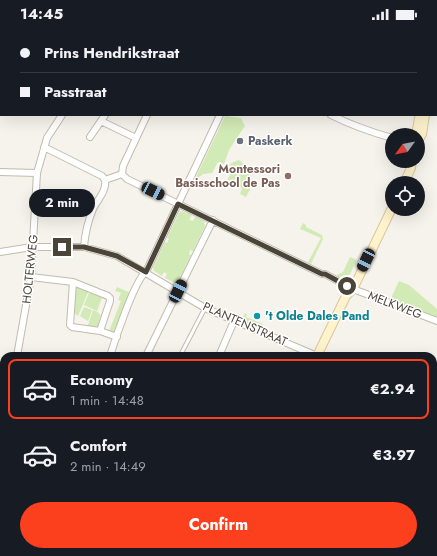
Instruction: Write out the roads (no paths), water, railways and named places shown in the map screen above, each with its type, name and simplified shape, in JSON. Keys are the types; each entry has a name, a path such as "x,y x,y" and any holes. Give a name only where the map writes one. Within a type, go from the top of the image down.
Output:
{"main road":[{"path":"417,128 420,116"},
{"path":"423,128 425,116"},
{"path":"324,352 388,216"},
{"path":"319,352 346,296 353,289"}],"street":[{"name":"HOLTERWEG","path":"18,352 31,277 37,173 47,138 61,116"},
{"path":"90,137 104,116"},
{"path":"105,180 122,174 123,166 147,116"},
{"path":"111,352 134,292 143,274 146,272 220,116"},
{"path":"333,116 343,122 385,136"},
{"path":"101,121 136,138"},
{"path":"44,147 102,176 105,180 105,188 93,209 85,234 84,247"},
{"path":"0,172 37,173"},
{"name":"MELKWEG","path":"122,174 127,179 322,274 325,274 353,289 437,321"},
{"path":"148,352 213,220"},
{"name":"PLANTENSTRAAT","path":"0,252 32,247 84,247 117,256 205,308 301,352"},
{"path":"31,277 73,282 108,296 110,301 100,331"},
{"path":"73,282 70,325 72,327 100,331 117,337"},
{"path":"221,352 234,321"}],"lane":[{"path":"182,352 205,308"}],"place":[{"name":"Paskerk","path":"240,141"},
{"name":"Montessori Basisschool de Pas","path":"288,176"},
{"name":"'t Olde Dales Pand","path":"257,316"}]}
